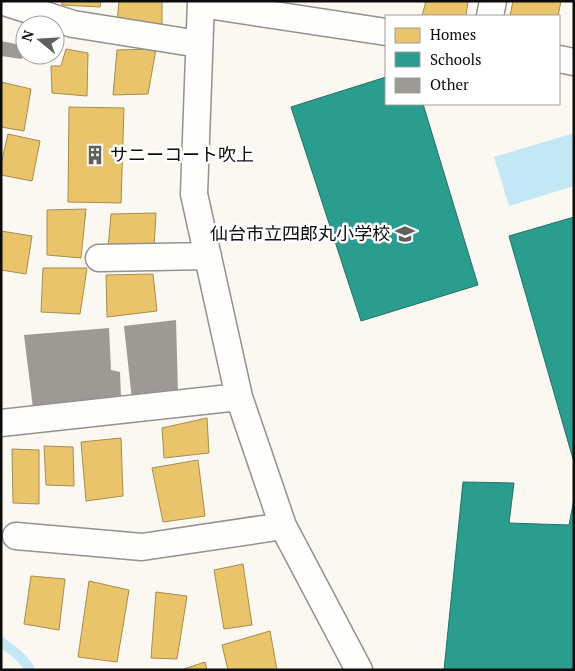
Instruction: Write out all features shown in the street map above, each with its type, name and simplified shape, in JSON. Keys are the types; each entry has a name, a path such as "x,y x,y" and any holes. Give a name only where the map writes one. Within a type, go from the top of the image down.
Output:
{"street":[{"path":"1,1 73,24 199,44"},
{"path":"490,15 493,1"},
{"path":"358,670 284,526 239,397 194,194 201,2 385,32"},
{"path":"560,59 574,62"},
{"path":"99,258 208,256"},
{"path":"1,423 239,397"},
{"path":"16,536 142,547 284,526"}],"water":[{"path":"574,133 574,186 509,206 494,157"}],"building: Homes":[{"path":"62,1 101,1 100,7 62,5"},
{"path":"119,1 162,1 162,26 117,23"},
{"path":"426,1 468,1 466,15 422,15"},
{"path":"513,1 561,1 558,15 510,15"},
{"path":"66,49 88,53 87,96 52,93 51,66 65,65"},
{"path":"156,49 148,94 113,95 117,50"},
{"path":"1,82 31,89 24,131 1,127"},
{"name":"サニーコート吹上","path":"69,107 124,108 121,203 68,202"},
{"path":"8,134 40,141 32,181 1,175 1,164"},
{"path":"86,209 81,258 47,255 47,210"},
{"path":"156,213 154,247 108,249 111,214"},
{"path":"1,231 32,236 26,274 1,270"},
{"path":"43,268 87,268 80,314 41,312"},
{"path":"153,274 157,311 107,317 106,275"},
{"path":"207,418 209,453 164,458 162,428"},
{"path":"121,438 123,496 86,501 81,442"},
{"path":"44,446 73,447 74,486 46,485"},
{"path":"12,449 39,450 39,504 13,503"},
{"path":"198,460 205,516 163,522 152,468"},
{"path":"243,564 252,625 224,629 214,570"},
{"path":"31,576 65,579 59,630 24,624"},
{"path":"89,581 129,590 117,662 78,657"},
{"path":"156,592 187,596 177,659 151,658"},
{"path":"270,631 277,670 228,670 222,645"},
{"path":"205,662 207,670 181,670"}],"building: Schools":[{"path":"385,77 385,105 423,105 478,285 361,321 291,107"},
{"path":"574,217 574,459 573,459 509,236"},
{"path":"463,482 514,483 509,523 569,525 574,499 574,670 444,670"}],"building: Other":[{"path":"1,41 15,44 15,58 1,56"},
{"path":"176,320 178,393 132,400 124,326"},
{"path":"109,328 111,370 120,372 121,397 33,408 24,335"}],"waterway":[{"path":"1,642 21,658 30,670"}],"place":[{"name":"サニーコート吹上","path":"95,155"},
{"name":"仙台市立四郎丸小学校","path":"405,234"}]}
